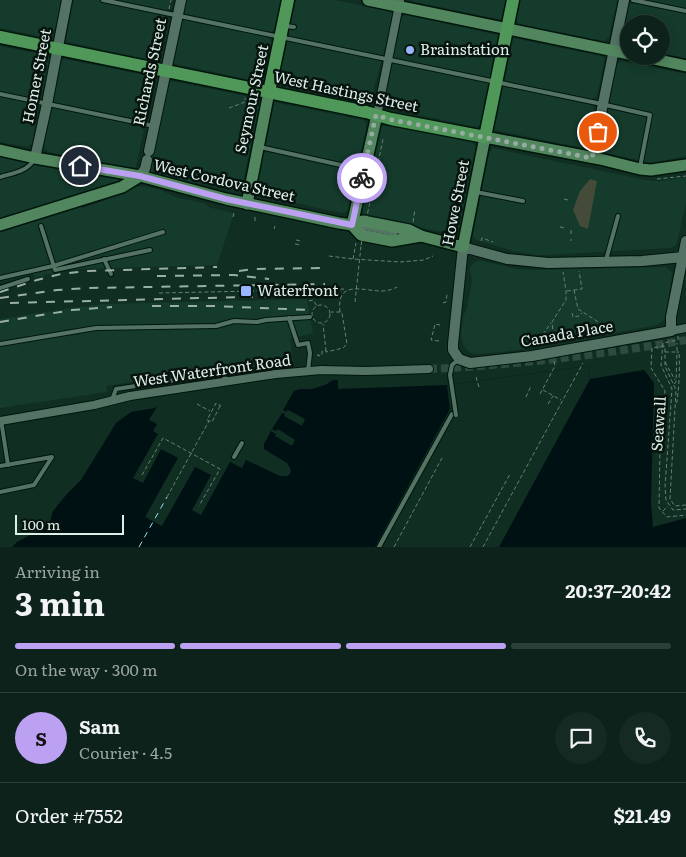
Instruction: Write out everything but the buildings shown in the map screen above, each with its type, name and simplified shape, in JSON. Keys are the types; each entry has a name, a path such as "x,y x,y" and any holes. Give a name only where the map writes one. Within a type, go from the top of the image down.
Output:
{"main road":[{"name":"Seymour Street","path":"247,204 269,92 286,30 288,0"},
{"path":"368,0 400,3 507,29 620,52"},
{"name":"Howe Street","path":"463,247 469,191 485,137 513,0"},
{"name":"West Hastings Street","path":"0,37 269,92 388,119 640,169 686,172"},
{"path":"670,63 686,66"},
{"path":"352,225 370,171 376,115"},
{"name":"West Cordova Street","path":"0,150 140,176 247,204 352,225 363,221 409,230 421,236 463,247"},
{"path":"0,225 122,187 140,176"}],"street":[{"name":"Homer Street","path":"35,158 67,0"},
{"name":"Richards Street","path":"140,176 145,169 166,71 173,12 181,0"},
{"path":"592,158 624,0"},
{"path":"376,115 400,3"},
{"path":"675,335 671,317 685,257 686,241"},
{"name":"West Cordova Street","path":"463,247 507,259 548,263 642,261 685,257"},
{"name":"Howe Street","path":"457,357 453,350 453,344 463,247"},
{"name":"Canada Place","path":"457,357 470,363 518,358 675,335 686,328"},
{"name":"West Waterfront Road","path":"0,420 94,405 130,396 276,374 308,371 366,372 429,369"}],"lane":[{"path":"103,0 286,30 389,59 604,104 650,116 640,169"},
{"path":"633,0 686,11"},
{"path":"0,94 154,126"},
{"path":"258,146 370,171"},
{"path":"0,177 26,169 35,158"},
{"path":"469,191 523,201"},
{"path":"606,262 618,216"},
{"path":"352,225 395,234"},
{"path":"41,226 55,270 150,250"},
{"path":"0,278 53,266 163,232"},
{"path":"104,259 111,274"},
{"path":"0,288 28,279"},
{"path":"0,344 96,328 216,326 234,320 257,322 310,317"},
{"path":"290,318 298,345 308,343 310,353 308,371"},
{"path":"379,547 454,414 450,374 452,365 457,357"},
{"path":"0,420 2,445 8,465"},
{"path":"234,457 242,443"},
{"path":"0,466 52,457 34,485 0,492"}],"path":[{"name":"Richards Street","path":"171,0 173,12"},
{"path":"229,108 245,102 246,98"},
{"path":"354,302 370,171 383,137"},
{"path":"370,171 386,174"},
{"path":"456,190 469,191"},
{"path":"564,199 568,200"},
{"path":"412,224 415,208"},
{"path":"233,217 234,213"},
{"path":"560,227 565,228"},
{"path":"481,241 482,238 493,242"},
{"path":"296,240 302,241"},
{"path":"353,259 356,242"},
{"path":"295,244 301,245"},
{"path":"329,256 400,262 424,260 433,256"},
{"path":"566,291 582,289 579,271"},
{"path":"536,345 566,300 563,272"},
{"path":"326,350 326,352 343,348 347,344 343,316 340,312 340,304 345,292 350,288 382,291 398,287"},
{"path":"256,291 260,289 346,289"},
{"path":"280,289 280,292 283,292"},
{"path":"574,290 578,309 614,332"},
{"path":"159,293 279,292"},
{"path":"443,303 446,302 447,294"},
{"path":"309,301 313,300 317,306"},
{"path":"320,305 326,306 330,312 328,319 323,324 313,319 312,313 320,305"},
{"path":"330,312 340,312"},
{"path":"572,313 574,317 579,316 582,312"},
{"path":"552,322 554,343"},
{"path":"323,324 326,350"},
{"path":"439,341 431,340 435,324 440,324"},
{"path":"675,335 678,340 663,343 662,346 652,348 651,368 665,392 660,445 659,508 667,517 686,515"},
{"path":"677,343 680,365 675,403 670,499 675,506 686,505"},
{"path":"662,346 666,346 665,366 677,390"},
{"name":"Seawall","path":"662,346 662,365 672,389 665,487 666,500 673,510 686,509"},
{"path":"318,354 318,356 322,355 322,351 326,350"},
{"path":"665,352 679,352"},
{"path":"674,384 676,382 679,352"},
{"path":"540,394 555,366 554,360"},
{"path":"665,361 676,382"},
{"path":"483,547 583,362"},
{"path":"476,377 479,387"},
{"path":"526,397 531,386"},
{"path":"542,390 562,401"},
{"path":"548,404 553,396"},
{"path":"167,497 209,421 207,420 216,403 221,406 212,422 209,421"},
{"path":"197,404 211,411"},
{"path":"142,475 163,438 191,453 220,469 199,506"},
{"path":"394,547 442,458"},
{"path":"470,547 510,474"},
{"path":"662,512 668,506"}],"shaded area":[{"path":"0,0 62,0 53,36 48,38 0,28"},
{"path":"74,0 170,0 169,9 164,11 166,18 157,60 154,61 68,42 66,39"},
{"path":"186,0 281,0 275,29 270,32 269,38 272,42 265,77 262,81 259,82 175,64 173,60 181,22 185,20"},
{"path":"296,0 335,0 392,13 393,18 369,101 363,102 279,85 278,82 287,42 290,42 291,36 288,34"},
{"path":"411,0 507,0 502,19 498,19"},
{"path":"520,0 617,0 609,37 604,41 519,24 516,19"},
{"path":"634,0 686,0 686,58 670,55 670,15 627,15 629,5 634,3"},
{"path":"406,15 498,35 499,39 482,123 480,125 476,127 391,109 385,105 384,100 400,20"},
{"path":"513,39 603,57 604,61 597,97 592,99 591,104 594,108 585,148 495,130 494,125"},
{"path":"0,46 45,55 49,58 32,143 28,147 0,142"},
{"path":"64,59 153,78 154,82 146,119 142,121 141,126 144,130 135,168 132,169 49,152 45,149 44,145 51,109 55,108 57,103 54,99 61,63"},
{"path":"620,62 620,65 641,65 686,74 686,156 651,163 602,152 600,147 617,64"},
{"path":"172,81 259,100 260,105 241,191 237,192 151,172 150,167 167,85"},
{"path":"274,103 363,120 365,122 366,130 346,212 341,213 256,194 263,153 267,152 268,146 265,144"},
{"path":"382,126 471,142 476,146 459,229 456,233 453,234 364,216 362,205 378,130"},
{"path":"493,148 651,181 686,177 686,203 675,246 670,248 536,255 513,251 476,240 473,233 489,153"},
{"path":"0,157 84,174 86,172 122,178 123,180 118,184 0,219"},
{"path":"590,179 597,181 588,229 580,226 573,210 580,191"},
{"path":"143,186 161,190 178,198 205,203 208,207 234,213 217,265 78,269 35,278 33,274 1,282 0,230 80,206 83,208 105,200 108,196 130,188"},
{"path":"478,261 516,269 535,270 665,267 672,273 666,314 663,321 657,325 551,345 503,352 471,353 463,344 461,336 463,316 467,309 472,280 470,268"},
{"path":"307,299 313,333 290,339 293,361 232,370 231,368 191,373 106,386 107,392 0,408 0,319 103,304"},
{"path":"588,366 590,379 644,370 654,383 651,503 653,527 686,518 686,547 5,547 44,521 89,456 125,410 153,405 250,459 280,473 285,468 258,449 288,388 323,380 338,380 338,389 447,385"}],"pier":[{"path":"588,366 590,379 499,547 375,547 450,409 447,385"},
{"path":"335,379 325,385 312,389 294,391 283,410 286,412 288,410 305,419 302,426 282,413 272,429 276,431 278,429 295,440 292,446 275,436 276,434 271,431 264,444 264,449 287,463 291,470 290,474 280,476 246,460 242,468 230,462 201,515 192,510 211,475 195,467 162,526 145,517 178,458 161,449 143,483 133,478 158,434 153,431 157,424 149,420 158,405 251,457 283,470 259,454 254,446 275,406 287,386 298,383 298,380"},
{"path":"152,402 156,406 155,408 131,412 116,423 81,480 53,511 50,521 45,527 17,542 12,547 3,547 7,542 21,535 42,520 56,496 72,479 112,419 133,405"}],"ferry route":[{"path":"139,547 167,497"}],"tunnel":[{"path":"429,369 558,359 686,340"}],"railway":[{"path":"0,292 61,274 88,271 217,267"},
{"path":"239,271 327,268"},
{"path":"157,276 234,275 269,279"},
{"path":"0,298 57,290 89,288 325,284"},
{"path":"10,303 319,295"},
{"path":"152,306 213,306 309,310"},
{"path":"0,322 72,310 112,307"}],"way so far":[{"path":"362,178 376,115 388,119 592,158 598,132"}],"place":[{"name":"Brainstation","path":"410,50"},
{"name":"Waterfront","path":"246,291"}],"route":[{"path":"80,166 140,176 226,199 352,225 362,178"}]}
